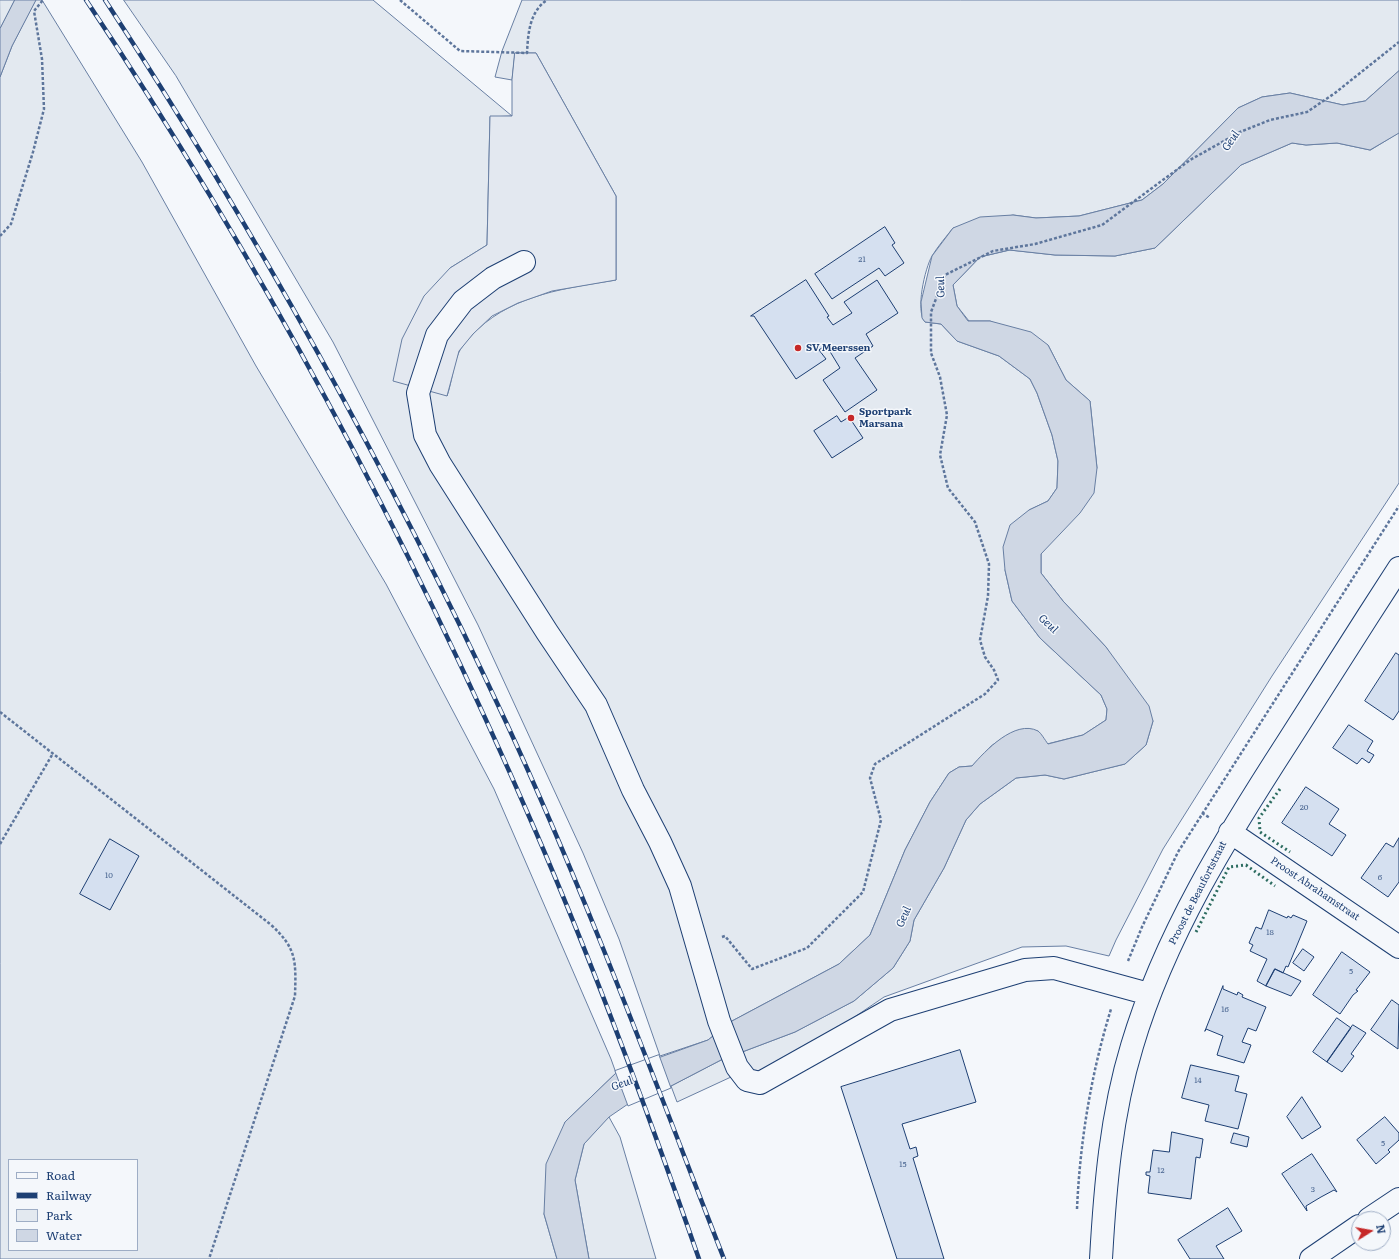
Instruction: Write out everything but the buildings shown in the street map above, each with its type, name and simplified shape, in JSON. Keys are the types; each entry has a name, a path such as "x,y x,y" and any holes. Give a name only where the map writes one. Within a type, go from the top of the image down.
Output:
{"street":[{"path":"524,262 493,278 463,301 437,335 418,393 425,435 440,464 547,632 596,705 633,790 660,842 680,886 719,1021 737,1067 747,1080 760,1083 890,1010 1025,970 1054,968 1149,994"},
{"name":"Proost de Beaufortstraat","path":"1101,1259 1103,1215 1109,1157 1119,1097 1132,1047 1149,994 1187,911 1230,832 1398,572"},
{"name":"Proost Abrahamstraat","path":"1230,832 1399,947"},
{"path":"1381,1211 1399,1199"},
{"path":"1311,1259 1351,1232"}],"path":[{"path":"0,236 11,224 33,152 44,109 42,59 34,11 43,0"},
{"path":"400,0 460,51 527,53 528,32 534,14 546,0"},
{"path":"698,948 725,936 752,969 807,948 863,892 881,820 870,778 875,764 985,694 998,680 994,670 985,657 980,640 988,596 988,564 975,522 948,488 940,455 947,415 940,377 931,354 931,312 945,275 993,251 1034,244 1102,225 1190,160 1240,132 1270,120 1307,112 1336,93 1399,42"},
{"path":"0,712 52,755 270,924 285,938 296,963 295,996 209,1259"},
{"path":"0,844 52,755"}],"green space":[{"path":"0,0 15,0 0,29"},
{"path":"36,0 42,0 142,162 256,366 386,584 494,789 616,1073 565,1122 544,1214 557,1259 0,1259 0,77 12,46"},
{"path":"124,0 373,0 512,116 490,117 487,245 450,268 447,396 455,362 459,352 478,329 493,317 525,300 543,294 616,280 616,196 536,53 515,53 512,80 495,77 502,51 522,0 1399,0 1399,71 1365,101 1343,105 1290,93 1262,97 1238,108 1163,184 1142,200 1079,216 1036,218 1013,215 953,228 939,245 929,262 922,289 921,309 925,322 941,324 957,341 999,356 1030,379 1037,393 1052,435 1058,461 1057,488 1048,501 1029,510 1005,570 1012,601 1040,638 1101,695 1107,709 1106,720 1083,735 1047,744 1038,731 1004,737 991,746 972,766 959,767 949,773 930,802 905,850 870,935 839,964 732,1021 708,1040 660,1056 619,939 583,853 478,625 333,342 176,76"},
{"path":"1399,133 1399,483 1272,676 1163,849 1109,956 1066,946 1022,947 884,997 762,1080 731,1077 677,1102 671,1086 721,1060 795,1032 854,1001 893,968 910,941 914,920 944,868 966,820 980,804 1016,778 1045,775 1064,779 1125,764 1146,745 1153,721 1106,647 1063,601 1041,573 1041,554 1052,540 1097,468 1090,401 1066,380 1048,345 990,321 969,321 957,306 953,285 980,257 1010,250 1055,255 1115,256 1155,248 1241,165 1292,143 1306,145 1337,143 1370,150"},
{"path":"609,1117 620,1137 656,1259 589,1259 575,1180 584,1144"}],"shaded area":[{"path":"515,53 536,53 616,196 616,280 552,291 518,303 492,316 473,334 459,351 447,396 393,381 402,339 424,296 450,268 487,245 490,116 512,116 512,80"}],"water":[{"path":"15,0 36,0 12,46 0,77 0,29"},
{"name":"Geul","path":"1399,71 1399,133 1370,150 1337,143 1306,145 1292,143 1241,165 1155,248 1115,256 1055,255 1009,250 980,257 953,285 957,306 968,321 990,321 1031,332 1048,345 1066,380 1090,401 1097,468 1094,493 1080,513 1041,554 1041,573 1063,601 1106,647 1149,706 1153,721 1146,745 1125,764 1064,779 1045,775 1016,778 980,804 966,820 944,868 914,920 910,941 893,968 854,1001 795,1032 721,1060 671,1086 628,1104 609,1117 584,1144 575,1180 589,1259 557,1259 544,1214 546,1164 565,1122 616,1073 708,1040 732,1021 839,964 870,935 905,850 930,802 949,773 959,767 972,766 1001,738 1020,729 1029,728 1038,731 1048,744 1083,735 1106,720 1107,709 1101,695 1040,638 1012,601 1005,570 1003,547 1010,525 1029,510 1048,501 1057,488 1058,461 1052,435 1037,393 1030,379 999,356 957,341 941,324 925,322 922,318 921,302 932,256 953,228 980,217 1013,215 1036,218 1079,216 1142,200 1163,184 1238,108 1262,97 1290,93 1343,105 1365,101"}],"pier":[{"path":"659,1055 671,1088 628,1106 615,1071"}],"railway":[{"path":"86,0 150,99 272,302 384,509 437,615 487,722 558,883 601,990 661,1151 699,1259"},
{"path":"105,0 161,87 267,264 368,444 461,628 536,788 592,921 724,1259"}],"hedge":[{"path":"1280,789 1259,818 1260,832 1290,852"},
{"path":"1196,932 1229,867 1246,865 1275,886"}],"place":[{"name":"SV Meerssen","path":"798,348"},
{"name":"Sportpark Marsana","path":"851,418"}]}
